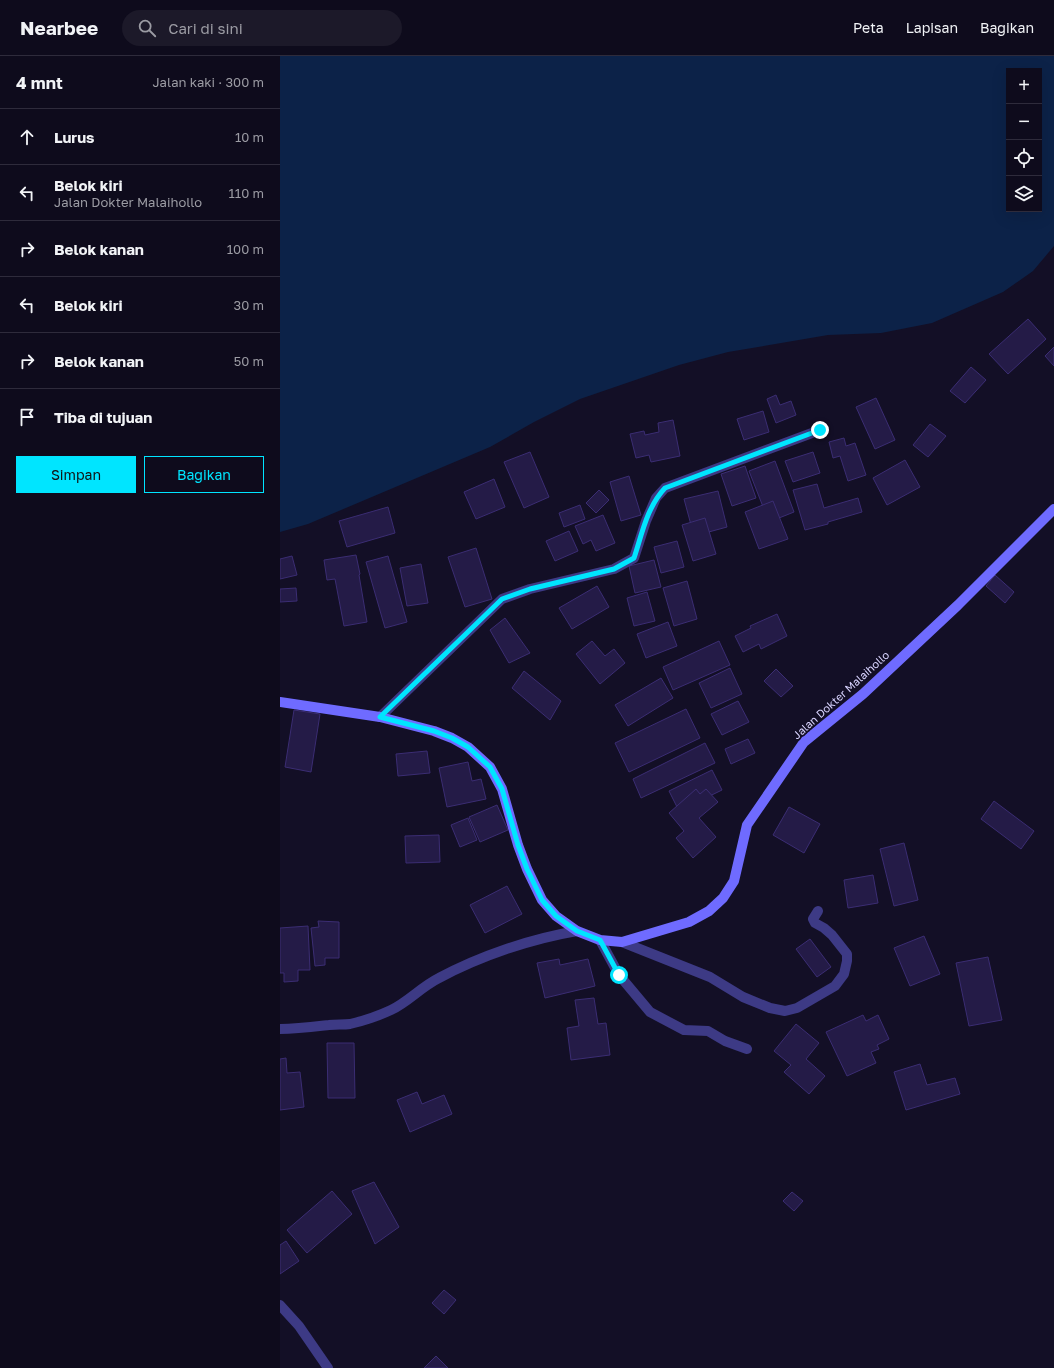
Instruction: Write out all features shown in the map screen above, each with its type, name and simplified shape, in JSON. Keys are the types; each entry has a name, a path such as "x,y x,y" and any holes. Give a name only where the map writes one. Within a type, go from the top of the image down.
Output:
{"main road":[{"name":"Jalan Dokter Malaihollo","path":"280,702 380,717 434,731 452,738 468,747 490,767 502,789 518,845 527,869 542,900 556,916 577,931 600,940 622,942 689,922 709,911 723,898 734,881 747,824 804,742 874,684 958,605 1054,509"}],"street":[{"path":"380,717 502,599 530,589 614,569 634,558 646,521 656,498 665,488 820,430"},
{"path":"622,942 710,977 743,997 770,1008 785,1011 797,1008 834,986 844,974 847,954 832,935 815,923 813,919 818,911"},
{"path":"280,1029 298,1029 331,1024 350,1024 374,1017 406,1002 437,978 467,964 550,936 577,931"},
{"path":"600,940 619,975 650,1012 684,1030 708,1031 725,1041 746,1049"},
{"path":"280,1305 303,1332 328,1368"}],"water":[{"path":"280,56 1054,56 1054,246 1033,271 1003,292 932,323 881,333 828,335 728,352 679,365 580,399 534,422 490,447 308,524 280,532"}],"building":[{"path":"1028,319 1046,339 1008,374 989,354"},
{"path":"1054,347 1054,366 1045,356"},
{"path":"971,367 986,380 965,403 950,391"},
{"path":"776,395 780,405 791,401 796,415 776,423 767,399"},
{"path":"876,398 895,440 875,449 856,407"},
{"path":"763,411 769,432 744,440 737,419"},
{"path":"673,420 680,456 651,462 649,455 636,458 630,434 644,431 645,435 659,432 658,423"},
{"path":"930,424 946,436 928,457 913,445"},
{"path":"844,438 846,446 855,443 866,475 848,481 840,456 833,458 829,442"},
{"path":"530,452 549,497 524,508 504,462"},
{"path":"813,452 820,473 793,482 785,461"},
{"path":"905,460 920,487 887,505 873,478"},
{"path":"775,461 794,512 769,522 749,471"},
{"path":"745,466 756,498 732,506 721,474"},
{"path":"629,476 641,515 621,521 610,482"},
{"path":"494,479 505,507 476,519 464,492"},
{"path":"817,484 824,508 858,498 862,512 828,522 828,524 805,530 793,490"},
{"path":"599,490 609,500 596,513 586,503"},
{"path":"718,491 727,527 694,536 684,499"},
{"path":"773,501 788,539 759,549 745,512"},
{"path":"580,505 585,519 564,527 559,513"},
{"path":"388,507 395,533 347,547 339,521"},
{"path":"603,515 615,543 596,551 591,540 583,544 575,526"},
{"path":"705,518 716,554 693,561 682,525"},
{"path":"569,531 578,551 555,561 546,541"},
{"path":"677,541 684,567 661,573 654,547"},
{"path":"476,548 492,599 465,607 448,557"},
{"path":"356,555 367,622 344,626 335,579 327,580 324,560"},
{"path":"292,556 297,575 280,579 280,559"},
{"path":"388,556 407,622 385,628 366,562"},
{"path":"654,560 661,587 635,593 629,566"},
{"path":"421,564 428,603 407,606 400,568"},
{"path":"995,575 1014,592 1005,603 986,586"},
{"path":"687,581 697,619 674,626 663,588"},
{"path":"597,586 609,607 572,629 559,608"},
{"path":"296,588 297,601 280,602 280,589"},
{"path":"647,592 655,621 634,626 627,598"},
{"path":"777,614 787,636 761,649 759,644 743,652 735,636 751,628 750,626"},
{"path":"505,618 530,653 509,663 490,630"},
{"path":"668,622 677,646 646,658 637,634"},
{"path":"592,641 605,656 614,649 625,663 600,684 576,654"},
{"path":"719,641 730,665 673,690 663,667"},
{"path":"730,668 742,694 711,708 699,683"},
{"path":"776,669 793,686 781,697 764,681"},
{"path":"524,671 561,701 550,720 512,688"},
{"path":"661,678 673,698 628,726 615,705"},
{"path":"738,701 749,722 722,735 711,714"},
{"path":"686,709 700,738 629,772 615,743"},
{"path":"294,710 320,714 311,772 285,767"},
{"path":"748,739 755,753 731,764 725,749"},
{"path":"705,743 715,763 641,798 633,779"},
{"path":"427,751 430,773 398,776 396,754"},
{"path":"468,762 472,781 481,779 486,799 447,807 439,768"},
{"path":"712,770 722,790 679,811 669,791"},
{"path":"696,789 700,794 706,789 718,802 699,818 716,837 693,858 676,838 684,831 669,813"},
{"path":"994,801 1034,831 1021,849 981,819"},
{"path":"497,805 508,830 480,842 469,817"},
{"path":"789,807 820,824 804,853 773,835"},
{"path":"468,818 477,840 460,847 451,825"},
{"path":"439,835 440,862 406,863 405,836"},
{"path":"904,843 918,900 894,906 880,849"},
{"path":"873,875 878,903 848,908 844,880"},
{"path":"507,886 522,914 485,933 470,905"},
{"path":"318,921 339,922 339,958 325,958 325,965 315,966 311,928 319,927"},
{"path":"308,926 310,970 298,970 298,981 284,982 284,973 280,973 280,928"},
{"path":"924,936 940,974 910,986 894,948"},
{"path":"810,939 831,967 817,977 796,949"},
{"path":"988,957 1002,1020 969,1026 956,963"},
{"path":"559,959 560,965 588,959 595,986 545,998 537,963"},
{"path":"594,998 598,1024 606,1023 610,1055 571,1060 567,1028 579,1026 575,1000"},
{"path":"863,1015 866,1021 878,1015 889,1039 877,1045 879,1049 871,1052 876,1063 847,1076 826,1032"},
{"path":"796,1024 819,1043 806,1059 825,1076 809,1094 784,1072 791,1065 774,1051"},
{"path":"327,1043 354,1043 355,1098 328,1098"},
{"path":"286,1058 287,1073 300,1072 304,1107 280,1110 280,1059"},
{"path":"920,1064 927,1085 955,1078 960,1094 906,1110 894,1072"},
{"path":"417,1092 422,1104 444,1095 452,1114 410,1132 397,1100"},
{"path":"374,1182 399,1227 375,1244 352,1191"},
{"path":"332,1191 352,1214 307,1253 287,1230"},
{"path":"792,1192 803,1201 794,1211 783,1201"},
{"path":"286,1241 299,1261 280,1274 280,1245"},
{"path":"444,1290 456,1300 444,1314 432,1303"},
{"path":"436,1356 448,1368 424,1368"}],"route":[{"path":"619,975 600,940 577,931 556,916 542,900 527,869 518,845 502,789 490,767 468,747 452,738 434,731 380,717 502,599 530,589 614,569 634,558 646,521 656,498 665,488 820,430"}]}
